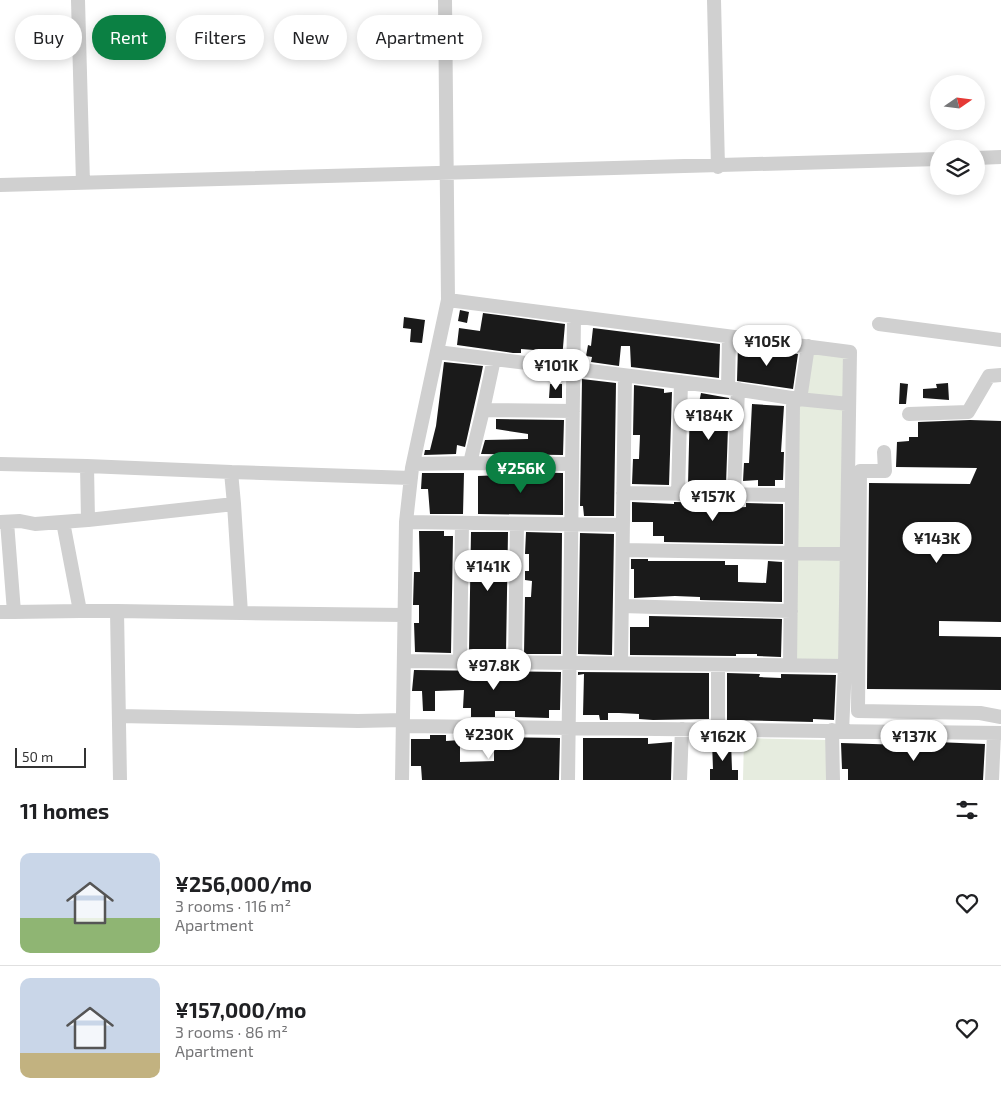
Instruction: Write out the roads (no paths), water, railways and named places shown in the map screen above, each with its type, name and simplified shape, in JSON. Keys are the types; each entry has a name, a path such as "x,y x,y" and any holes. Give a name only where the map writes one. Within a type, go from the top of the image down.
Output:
{"street":[{"path":"78,0 83,183"},
{"path":"402,780 406,522 412,471 448,300 445,0"},
{"path":"714,0 718,167"},
{"path":"985,158 1001,157"},
{"path":"0,185 718,167 930,159"},
{"path":"448,300 850,352 845,666 833,780"},
{"path":"568,780 574,317"},
{"path":"879,324 1001,340"},
{"path":"729,337 733,388 734,494"},
{"path":"790,665 793,405 801,393 808,346"},
{"path":"437,352 849,404"},
{"path":"470,463 494,360"},
{"path":"909,414 968,412 989,376 1001,375"},
{"path":"621,663 625,376"},
{"path":"678,494 682,382"},
{"path":"483,410 573,411"},
{"path":"884,452 885,471 860,472 858,711 980,713 1001,718"},
{"path":"0,464 231,472 412,471 470,463 572,464"},
{"path":"87,466 88,520"},
{"path":"231,472 240,613"},
{"path":"623,493 792,495"},
{"path":"14,612 4,522 63,522 234,504"},
{"path":"63,522 80,611"},
{"path":"406,522 623,525"},
{"path":"460,661 462,523"},
{"path":"515,662 517,524"},
{"path":"623,550 846,554"},
{"path":"622,606 791,611"},
{"path":"0,612 117,611 404,615"},
{"path":"117,611 120,780"},
{"path":"404,661 845,666"},
{"path":"718,664 718,729"},
{"path":"119,716 568,728 997,733 992,780"},
{"path":"680,780 682,729"}]}
